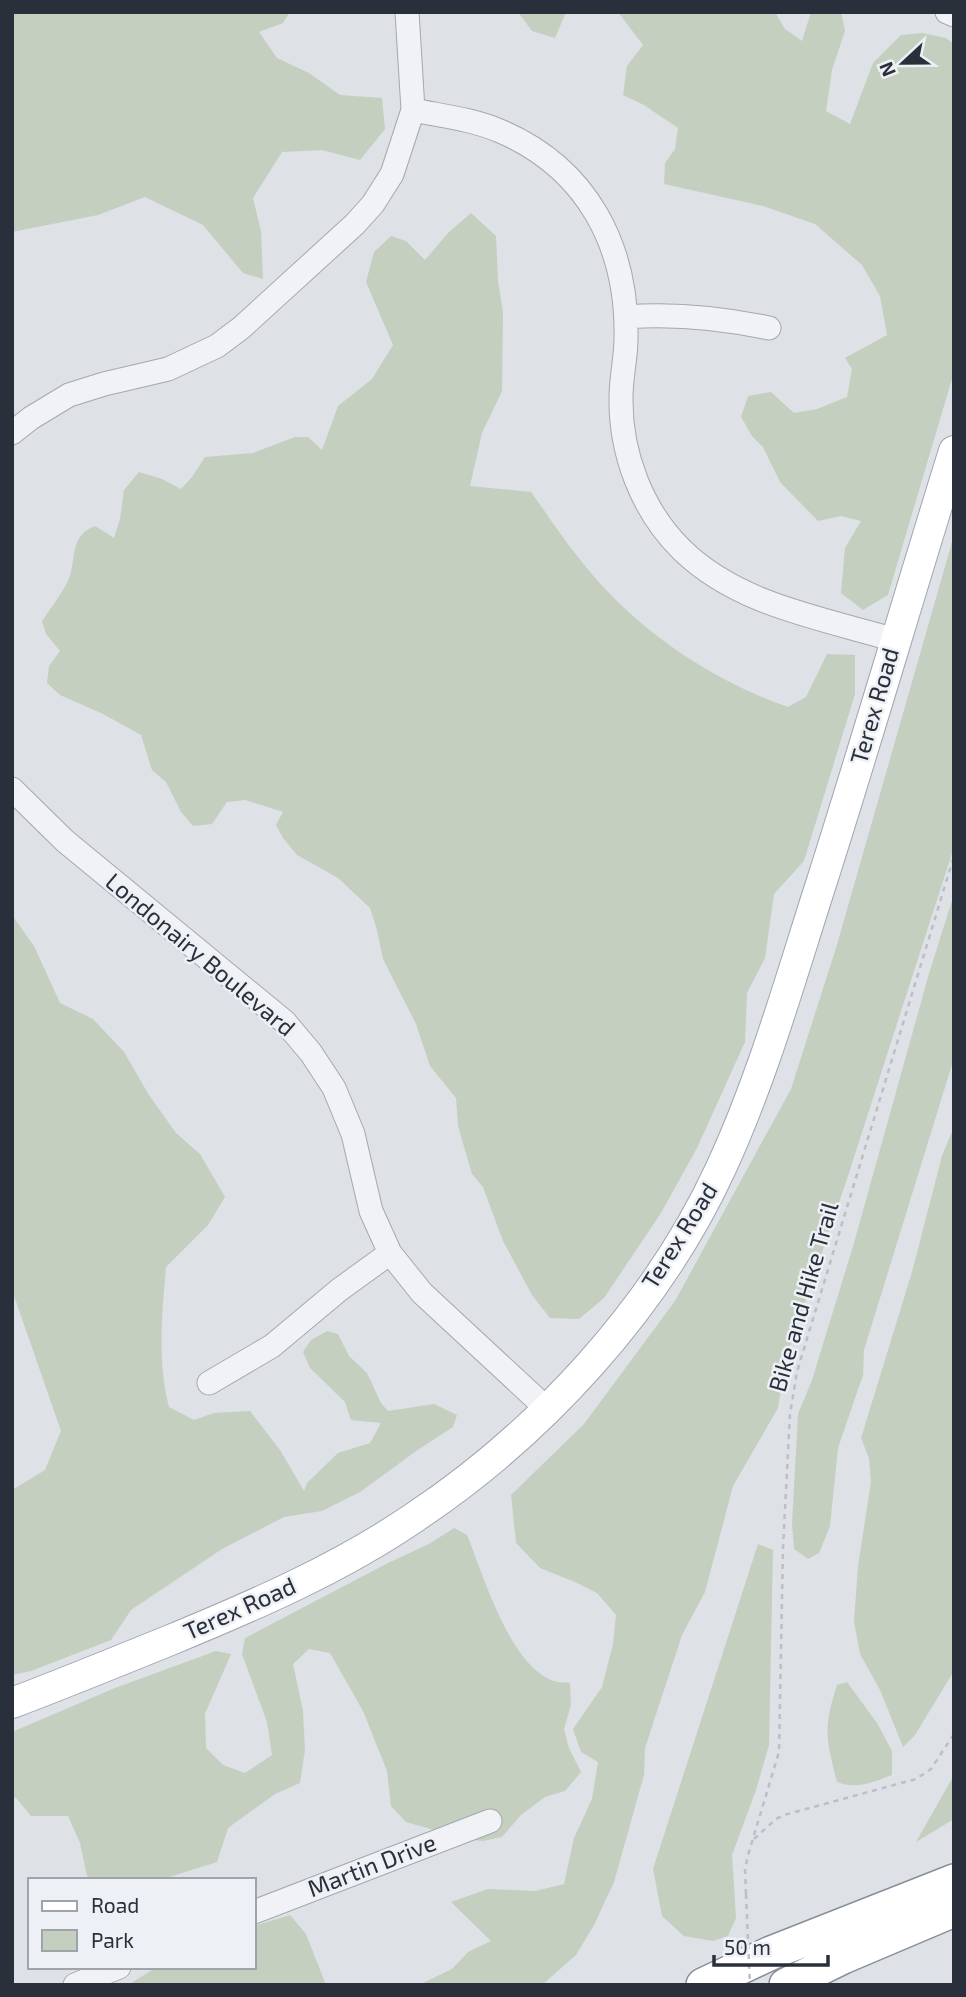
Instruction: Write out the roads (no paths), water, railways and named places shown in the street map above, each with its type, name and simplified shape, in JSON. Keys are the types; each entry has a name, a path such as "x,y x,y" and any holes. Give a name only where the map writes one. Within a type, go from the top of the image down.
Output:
{"highway":[{"path":"703,1985 771,1953 954,1881"},
{"path":"786,1985 843,1957 954,1910"}],"main road":[{"name":"Terex Road","path":"12,1703 203,1627 303,1581 376,1542 443,1498 485,1466 547,1409 614,1335 694,1219 720,1171 748,1106 851,790 954,451"}],"street":[{"path":"12,433 69,395 168,369 217,346 241,328 355,224 373,204 392,174 413,110 407,12"},
{"path":"947,12 954,15"},
{"path":"413,110 470,121 499,130 523,142 564,172 599,216 611,242 624,284 626,341 621,397 626,448 640,490 664,530 681,550 726,583 754,597 895,639"},
{"path":"626,317 678,314 769,328"},
{"name":"Londonairy Boulevard","path":"12,789 65,841 270,1008 311,1053 334,1087 348,1119 370,1211 390,1253 422,1293 547,1409"},
{"path":"209,1383 272,1346 338,1290 390,1253"},
{"name":"Martin Drive","path":"256,1911 491,1821"},
{"path":"75,1985 114,1969"}]}
